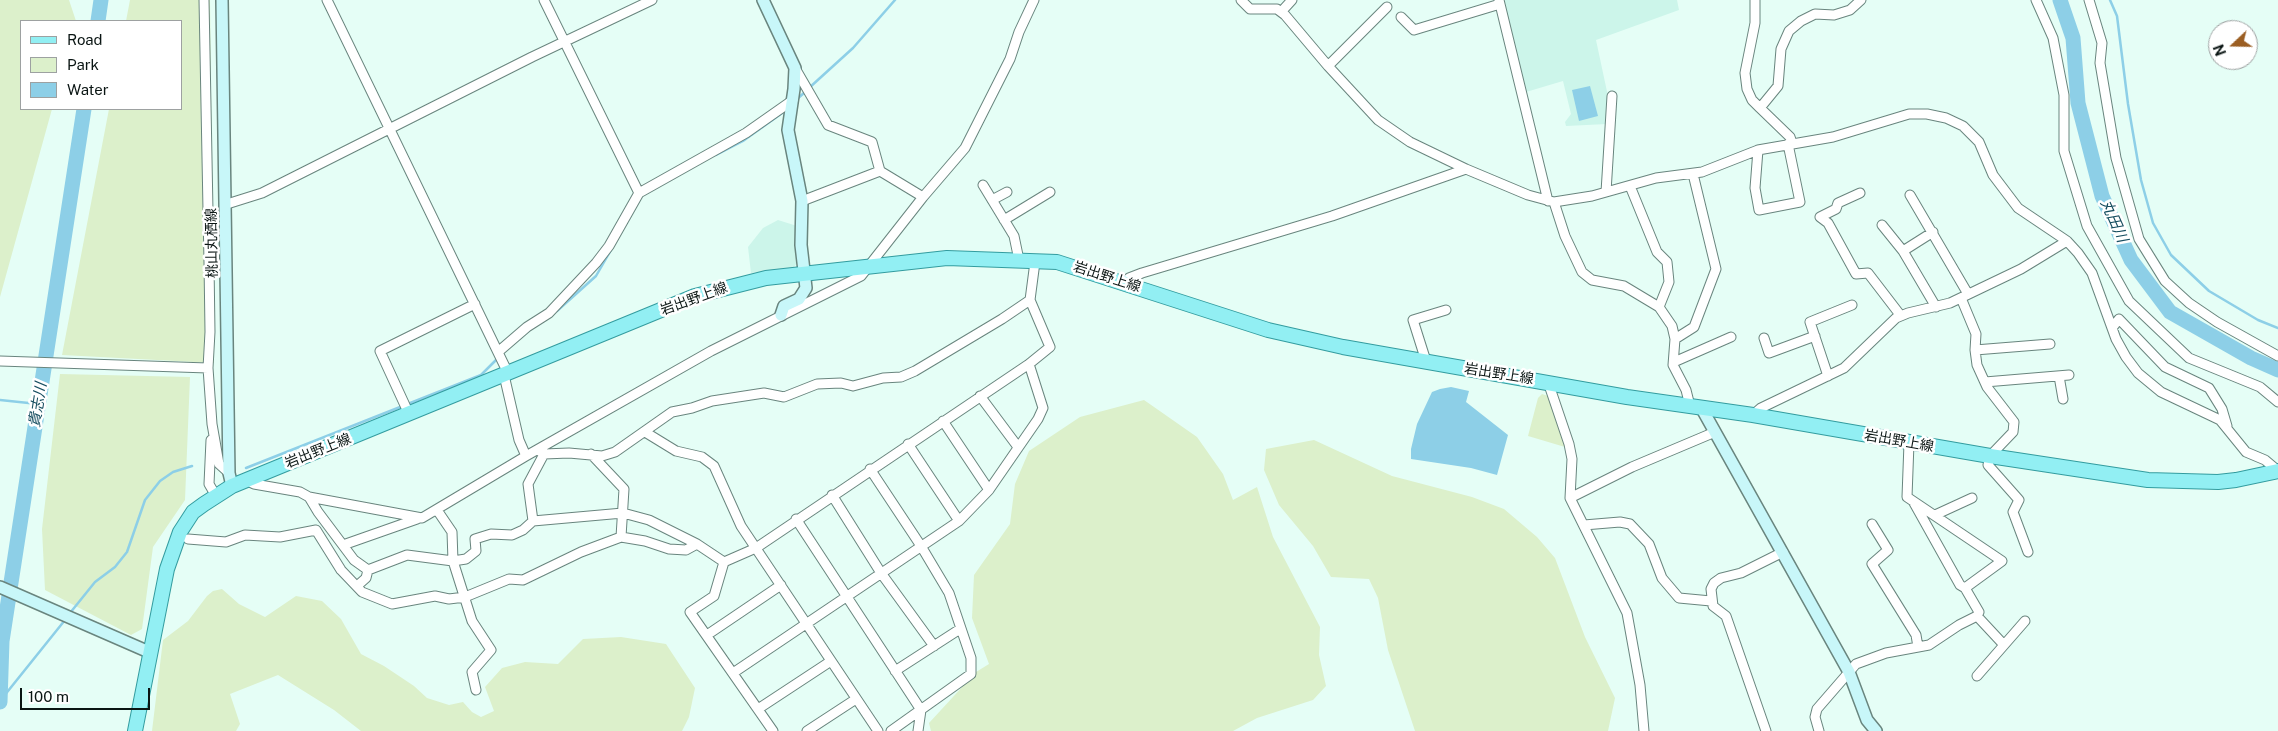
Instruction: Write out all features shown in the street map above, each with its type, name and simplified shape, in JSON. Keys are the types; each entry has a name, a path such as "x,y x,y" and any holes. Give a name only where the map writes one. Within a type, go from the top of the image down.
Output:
{"main road":[{"name":"岩出野上線","path":"135,731 149,652 167,569 180,532 193,512 216,496 231,480 246,480 695,296 766,278 867,268 925,259 1057,262 1268,330 1343,347 1753,415 1909,443 2148,480 2227,481 2278,471"}],"street":[{"path":"204,0 210,263 208,368 212,424 219,464 231,480"},
{"name":"桃山丸栖線","path":"222,0 231,480"},
{"path":"327,0 498,352 506,374 519,440 526,456"},
{"path":"544,0 639,193"},
{"path":"226,204 262,193 652,0"},
{"path":"763,0 795,68 828,124 872,142 880,171 923,197"},
{"path":"344,545 422,518 526,456 541,452 703,356 861,276 923,197 965,148 1010,59 1019,32 1034,0"},
{"path":"1241,0 1250,9 1277,8 1378,120 1410,142 1466,169 1528,195 1551,201 1606,192 1656,178 1693,174 1758,150 1833,137 1908,114 1926,114 1946,118 1963,126 1978,142 1993,175 2018,208 2067,241 2092,273 2112,328 2126,357 2138,373 2161,392 2220,420 2246,452 2265,460 2278,471"},
{"path":"1281,12 1292,0"},
{"path":"1755,0 1757,5 1755,23 1745,73 1747,89 1752,100 1790,137 1800,202 1760,210 1755,188 1758,150"},
{"path":"1760,108 1778,86 1780,49 1790,31 1816,14 1834,15 1850,10 1861,0"},
{"path":"2036,0 2053,38 2064,95 2064,152 2087,226 2129,301 2189,358 2260,387 2278,402"},
{"path":"2088,0 2102,43 2100,64 2116,158 2139,239 2165,281 2189,303 2217,322 2278,356"},
{"path":"1401,18 1414,30 1499,2 1551,201 1582,272 1592,280 1624,286 1659,307 1672,326 1675,340 1674,365 1686,390 1715,432 1783,552 1849,672 1867,720 1876,731"},
{"path":"1328,66 1387,7"},
{"path":"781,315 784,306 799,298 806,288 801,246 802,202 788,130 795,68"},
{"path":"1606,192 1612,96"},
{"path":"498,352 527,327 549,313 596,263 609,246 639,193 746,133 792,100"},
{"path":"1124,283 1129,278 1142,273 1340,213 1466,169"},
{"path":"802,202 880,171"},
{"path":"1675,340 1694,327 1716,269 1693,174"},
{"path":"983,185 1014,236 1019,260"},
{"path":"1630,186 1657,252 1667,262 1669,282 1659,307"},
{"path":"992,200 1007,192"},
{"path":"1004,220 1050,192"},
{"path":"1860,193 1838,203 1836,209 1820,217 1828,224 1856,274 1868,273 1901,316"},
{"path":"1910,195 1933,232 1965,296 1976,334 1974,350 1977,365 1985,382 2014,422 2013,432 1990,456 1988,465 2019,500 2013,512 2028,552"},
{"path":"1882,225 1903,251 1936,307"},
{"path":"1903,251 1933,232"},
{"path":"1753,415 1761,408 1844,368 1901,316 1936,307 1965,296 2021,268 2067,241"},
{"path":"772,731 690,612 714,596 724,562 756,548 870,469 1029,364 1050,347 1030,300 1034,262"},
{"path":"541,452 602,456 615,452 672,412 692,408 712,400 764,393 784,397 817,384 841,383 853,386 883,378 901,377 915,371 997,323 1030,300"},
{"path":"409,414 380,351 475,304"},
{"path":"1828,376 1810,322 1852,305"},
{"path":"1426,361 1413,320 1446,310"},
{"path":"2112,328 2119,319 2166,367 2210,388 2222,409 2227,429"},
{"path":"1764,338 1769,353 1815,336"},
{"path":"1674,362 1731,337"},
{"path":"1974,350 2050,344"},
{"path":"0,362 208,368"},
{"path":"733,673 958,521 989,490 1038,419 1042,408 1029,364"},
{"path":"1985,382 2064,375 2063,399"},
{"path":"1548,382 1571,452 1570,498 1627,613 1640,685 1644,731"},
{"path":"980,396 1018,447"},
{"path":"943,421 989,490"},
{"path":"212,424 209,484 216,496"},
{"path":"645,432 676,451 702,457 714,466 742,526 878,731"},
{"path":"1570,498 1632,467 1715,432"},
{"path":"1909,443 1908,497 2002,561 1965,588"},
{"path":"908,444 958,521"},
{"path":"533,521 528,484 541,452"},
{"path":"591,454 624,490 621,537"},
{"path":"870,469 921,546 949,594 971,658 971,674 891,731"},
{"path":"246,480 254,484 300,492 309,497 422,518"},
{"path":"832,495 882,573 934,646"},
{"path":"309,497 354,560 368,570"},
{"path":"1935,515 1972,498"},
{"path":"1913,501 1960,585 1965,588 1979,612 1977,616"},
{"path":"437,510 452,532 453,561 472,621 492,650 472,672 476,690"},
{"path":"368,570 407,555 453,561 466,559 476,551 475,539 491,534 512,535 523,530 533,521 623,513 649,520 697,544 724,562"},
{"path":"796,519 921,710 918,731"},
{"path":"1584,525 1620,522 1630,524 1649,544 1662,578 1679,598 1711,602"},
{"path":"1872,524 1888,550 1872,564 1916,635 1918,647"},
{"path":"188,539 226,542 245,535 280,537 316,530 340,570 362,592 392,604 435,596 449,599 465,597 509,580 522,580 581,552 621,537 645,541 668,549 686,550 697,544"},
{"path":"1766,731 1726,616 1713,606 1711,602 1711,589 1714,583 1783,552"},
{"path":"357,586 366,578 368,570"},
{"path":"706,635 780,585"},
{"path":"0,587 149,652"},
{"path":"1819,731 1816,709 1856,664 1886,653 1930,645 1959,625 1977,616"},
{"path":"1977,616 2004,645"},
{"path":"1977,676 2025,620"},
{"path":"895,671 960,629"},
{"path":"758,709 831,661"},
{"path":"807,731 856,699"}],"shaded area":[{"path":"1502,0 1677,0 1679,10 1596,40 1609,101 1607,124 1566,126 1565,122 1571,114 1563,81 1526,92"},
{"path":"778,220 797,226 799,261 793,268 751,273 748,247 763,228"}],"green space":[{"path":"0,0 69,0 76,20 20,20 20,110 52,110 0,297"},
{"path":"130,0 210,0 214,363 62,355 109,110 182,110 182,20 126,20"},
{"path":"60,374 190,377 185,500 153,547 142,629 131,635 45,590 42,529"},
{"path":"1542,394 1548,396 1565,447 1528,436 1538,398"},
{"path":"1144,400 1197,437 1223,474 1233,500 1257,487 1273,537 1320,627 1319,655 1326,686 1313,700 1257,718 1233,731 931,731 929,723 976,672 989,664 972,618 974,575 1010,524 1015,484 1029,451 1080,417"},
{"path":"1314,440 1392,476 1472,497 1504,509 1537,537 1555,558 1585,637 1615,698 1608,731 1415,731 1388,650 1378,598 1369,579 1331,577 1313,546 1279,505 1264,470 1266,449"},
{"path":"222,589 239,604 265,617 296,596 322,601 341,619 361,654 384,666 414,686 427,698 449,705 463,702 472,712 481,717 494,711 485,687 502,668 525,662 558,664 583,639 621,637 666,644 695,688 689,717 682,731 361,731 334,710 278,675 230,694 240,724 236,731 152,731 163,640 188,621 207,596 213,591"}],"water":[{"path":"1590,86 1598,116 1579,121 1572,90"},
{"path":"1451,387 1469,391 1466,402 1508,435 1497,475 1471,468 1411,459 1411,449 1417,424 1432,392"}],"waterway":[{"name":"貴志川","path":"98,20 101,0"},
{"path":"809,88 853,48 895,0"},
{"name":"丸田川","path":"2060,0 2073,38 2078,103 2102,196 2131,260 2170,312 2251,358 2278,370"},
{"path":"2110,0 2117,16 2128,104 2141,180 2153,223 2171,255 2209,291 2258,320 2278,328"},
{"path":"796,100 805,92"},
{"name":"貴志川","path":"0,702 2,641 84,110"},
{"path":"716,155 743,141 785,111"},
{"path":"557,311 596,276 611,250"},
{"path":"246,468 481,375 498,358"},
{"path":"0,400 38,404"},
{"path":"70,613 95,582 115,567 127,552 145,500 160,481 173,472 192,466"},
{"path":"0,701 65,620"}]}
